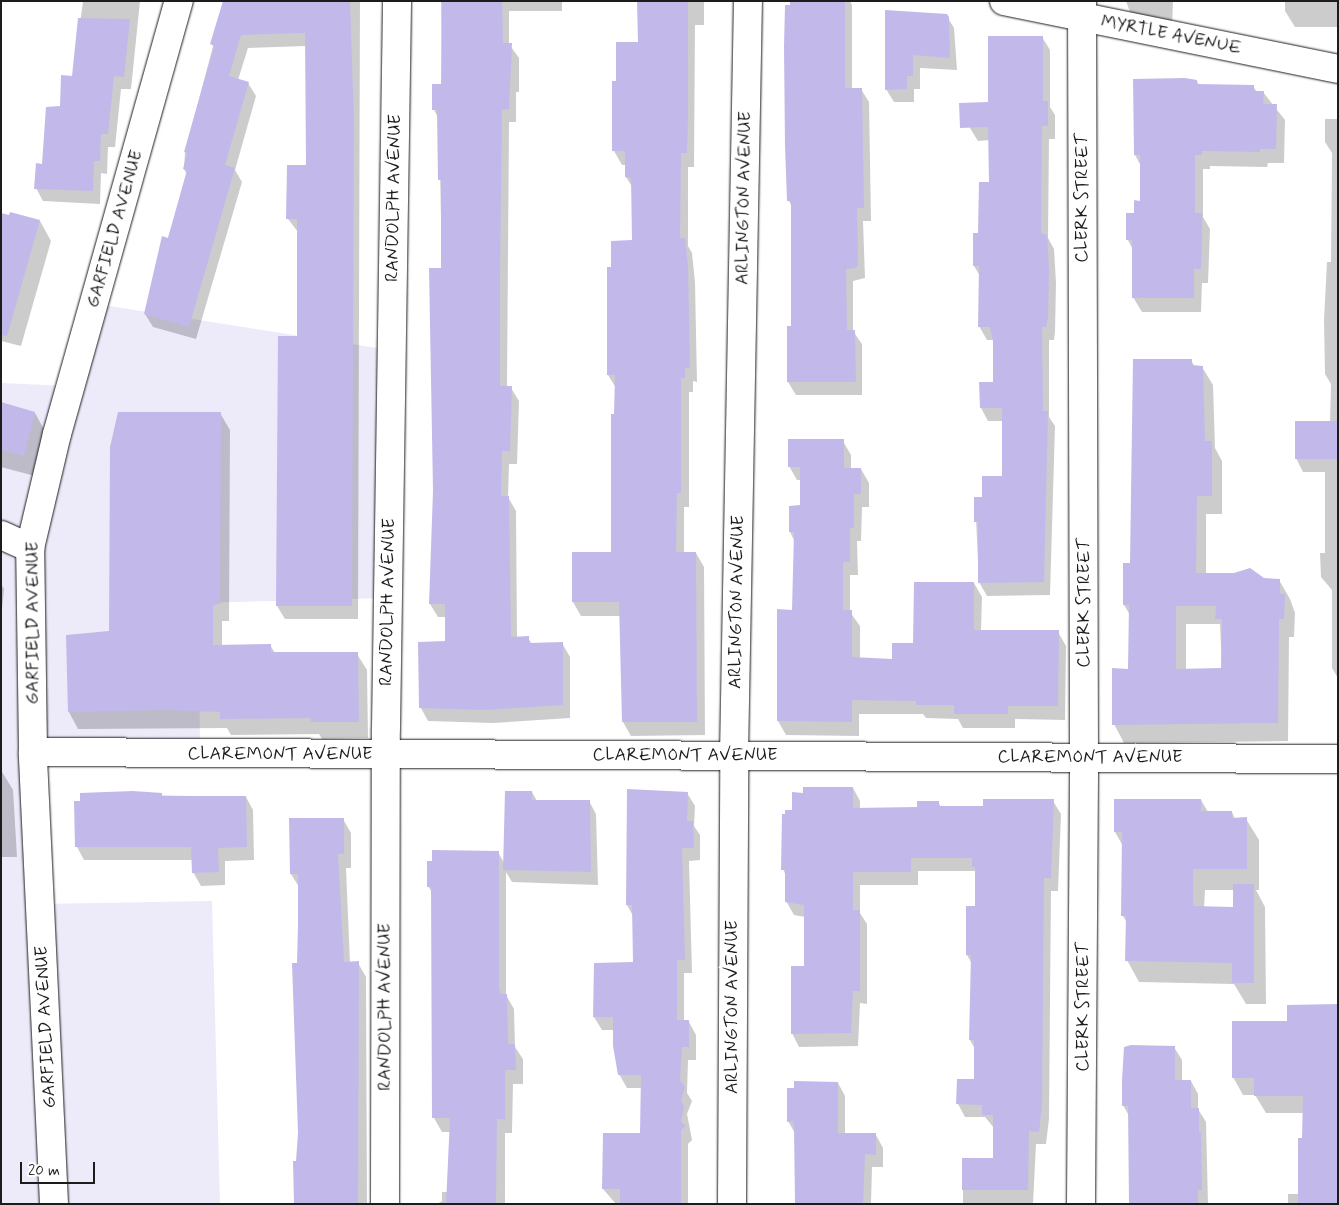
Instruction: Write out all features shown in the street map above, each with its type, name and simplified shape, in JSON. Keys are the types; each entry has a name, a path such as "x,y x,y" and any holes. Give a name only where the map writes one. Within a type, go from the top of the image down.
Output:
{"street":[{"name":"GARFIELD AVENUE","path":"54,1204 33,752 30,548 57,434 179,1"},
{"name":"RANDOLPH AVENUE","path":"385,1204 386,755 397,1"},
{"name":"ARLINGTON AVENUE","path":"732,1204 734,755 748,1"},
{"name":"MYRTLE AVENUE","path":"1004,1 1082,9 1338,69"},
{"name":"CLERK STREET","path":"1082,9 1084,758 1082,1204"},
{"path":"1,535 30,548"},
{"name":"CLAREMONT AVENUE","path":"33,752 1338,759"}],"shaded area":[{"path":"90,303 390,350 388,598 198,603 200,743 25,745 40,904 212,901 220,1204 1,1204 1,383 67,386"}],"building":[{"path":"223,1 350,1 354,120 352,606 276,606 278,336 297,336 297,219 286,219 287,165 306,165 305,33 241,35 229,76 249,82 225,165 235,168 189,327 144,314 162,236 168,238 187,170 183,169 187,153 184,152 214,46 210,44"},
{"path":"442,1 502,1 503,43 512,43 509,109 502,110 500,273 500,386 512,386 510,451 502,451 501,496 509,496 511,637 529,636 529,643 563,642 563,705 485,710 419,708 418,642 445,641 445,604 429,604 433,491 429,268 441,268 441,180 438,180 437,110 432,110 432,84 441,84"},
{"path":"637,1 688,1 687,153 681,153 680,238 685,238 688,267 690,368 685,368 685,378 681,378 681,493 677,493 676,552 696,552 697,722 622,722 619,602 572,602 572,552 611,552 611,414 614,414 615,375 607,375 607,267 611,267 611,241 632,240 631,178 625,177 625,151 612,151 612,81 616,81 616,42 638,42"},
{"path":"790,1 845,1 845,88 862,88 864,208 857,208 858,265 856,268 846,269 847,330 855,330 856,382 787,382 787,326 791,326 791,201 787,201 784,46 785,5 790,5"},
{"path":"885,10 947,14 949,17 950,58 913,55 913,76 907,76 907,89 885,90"},
{"path":"78,18 130,19 124,77 114,76 108,134 101,134 100,161 94,161 93,191 34,189 36,163 42,164 46,107 60,106 61,75 72,76"},
{"path":"988,36 1043,36 1043,101 1048,101 1048,126 1042,126 1041,233 1047,235 1049,269 1048,318 1046,327 1042,327 1043,411 1048,411 1044,582 978,583 978,522 974,522 974,497 982,497 982,476 1002,476 1002,408 980,408 979,382 993,382 993,341 990,327 978,327 979,266 973,266 973,233 978,233 979,182 989,182 988,127 960,128 959,103 988,102"},
{"path":"1185,78 1197,80 1197,84 1254,85 1254,91 1264,91 1263,104 1277,104 1276,149 1260,149 1260,152 1202,151 1202,155 1195,155 1195,213 1202,213 1202,241 1201,269 1194,269 1194,298 1132,298 1132,240 1126,240 1126,213 1134,213 1134,200 1140,201 1140,155 1134,155 1133,79"},
{"path":"10,212 40,220 7,336 1,335 1,213 9,215"},
{"path":"1133,359 1192,359 1192,365 1203,366 1205,441 1212,441 1212,496 1197,496 1196,573 1234,573 1250,568 1264,578 1280,579 1280,594 1285,594 1284,619 1279,619 1278,723 1112,725 1112,668 1128,669 1129,605 1123,605 1123,563 1130,563","holes":["1176,606 1216,606 1215,619 1222,619 1221,668 1176,669"]},
{"path":"1,402 35,412 24,456 1,450"},
{"path":"118,412 221,412 220,604 213,605 213,645 271,644 271,652 358,652 359,722 311,722 311,718 220,719 220,712 164,710 68,712 66,635 109,631 110,447"},
{"path":"1295,421 1338,421 1338,459 1295,459"},
{"path":"788,439 844,439 844,468 861,468 861,494 854,494 854,528 850,528 850,562 843,562 843,610 852,610 852,657 892,659 892,643 913,643 914,582 974,582 974,630 1059,630 1058,706 1008,706 1008,714 954,714 954,705 916,705 916,701 852,700 852,722 777,721 777,609 792,610 794,532 789,532 789,506 800,505 800,467 788,467"},
{"path":"803,787 853,787 853,808 917,807 917,801 939,801 939,806 983,806 983,799 1054,799 1051,878 1044,878 1042,1105 1039,1132 1029,1131 1028,1190 962,1190 962,1158 993,1158 993,1115 982,1115 982,1105 956,1104 957,1079 974,1079 974,1040 969,1040 971,955 966,955 966,906 975,906 975,867 972,867 972,858 911,858 911,872 853,872 853,910 860,910 860,991 853,991 851,1033 791,1034 791,966 804,966 804,905 785,902 785,870 781,870 782,814 785,814 785,810 792,810 792,792 803,793"},
{"path":"627,789 688,792 687,821 693,821 694,848 682,848 685,960 677,960 677,1020 689,1020 689,1047 682,1047 680,1080 685,1087 681,1100 684,1107 681,1122 686,1126 681,1130 681,1204 620,1204 620,1189 602,1189 603,1133 640,1133 641,1075 618,1075 613,1046 613,1017 593,1017 594,963 633,962 632,905 626,905"},
{"path":"133,791 162,793 162,796 246,796 247,847 218,848 219,872 192,873 191,847 75,847 74,801 80,801 80,793"},
{"path":"505,791 532,791 532,800 590,800 591,872 503,870"},
{"path":"1114,799 1201,799 1201,811 1232,811 1232,818 1247,817 1247,869 1193,869 1193,906 1233,907 1233,884 1254,884 1254,983 1232,983 1232,963 1125,961 1126,916 1121,916 1122,832 1114,832"},
{"path":"289,818 344,818 344,854 338,854 344,962 359,961 358,1204 294,1204 293,1161 296,1161 298,1133 292,963 297,963 298,874 290,874"},
{"path":"432,850 499,851 499,989 501,994 507,994 508,1044 515,1044 516,1070 505,1070 505,1119 497,1119 496,1204 446,1204 450,1118 432,1118 431,887 427,887 427,861 432,861"},
{"path":"1338,1004 1338,1204 1298,1204 1298,1138 1302,1138 1303,1096 1254,1096 1254,1078 1232,1078 1232,1021 1287,1021 1287,1005"},
{"path":"1131,1045 1175,1046 1175,1080 1191,1080 1191,1108 1199,1108 1199,1132 1201,1132 1202,1190 1198,1190 1198,1204 1129,1204 1128,1106 1122,1106 1122,1080 1124,1047"},
{"path":"794,1081 838,1082 838,1133 876,1133 876,1155 865,1154 863,1204 795,1204 794,1128 793,1121 787,1122 787,1088 794,1088"}]}
